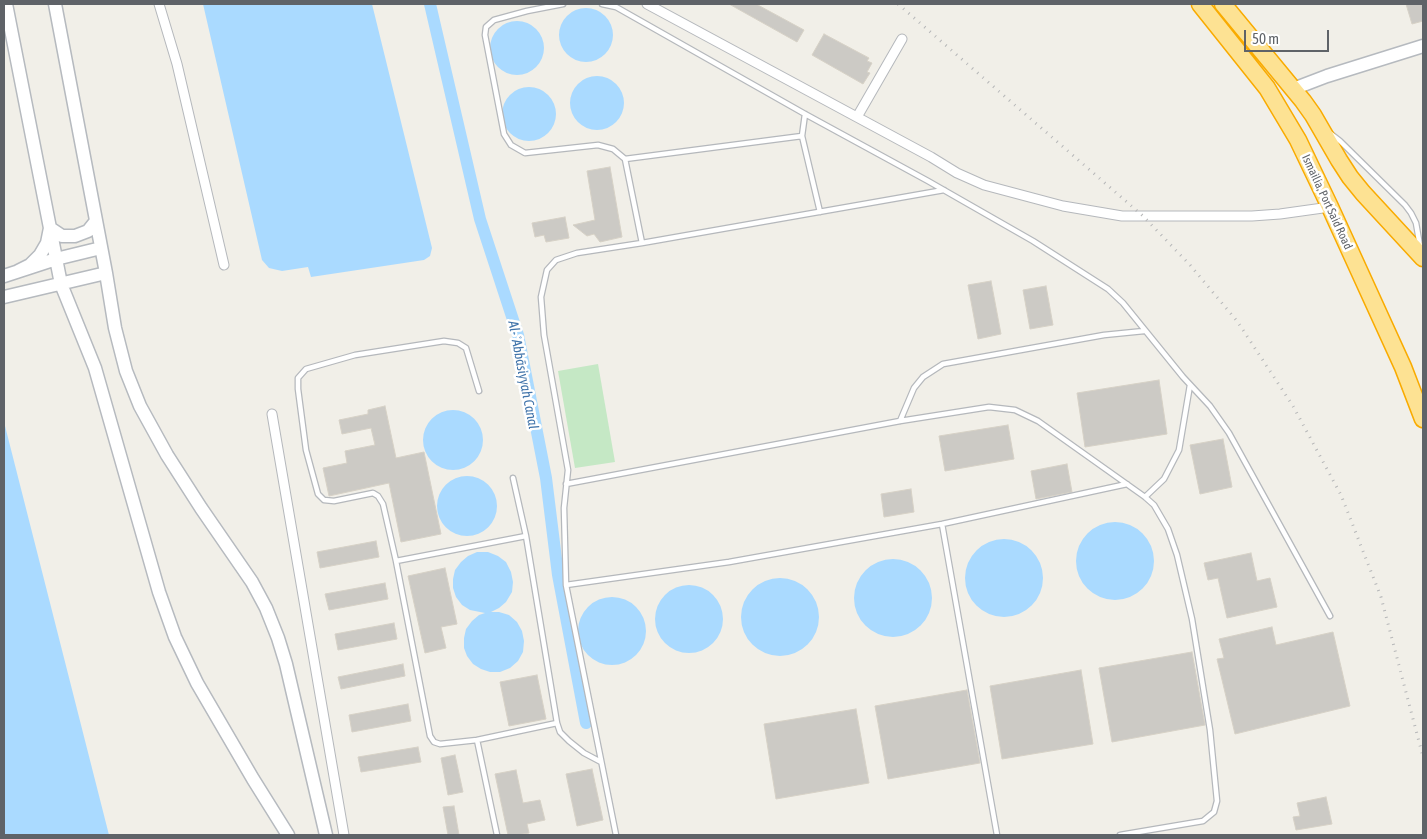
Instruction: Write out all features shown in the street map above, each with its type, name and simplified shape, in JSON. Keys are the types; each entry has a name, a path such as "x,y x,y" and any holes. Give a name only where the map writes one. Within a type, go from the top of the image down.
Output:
{"highway":[{"name":"Ismailia, Port Said Road","path":"1200,4 1267,88 1298,140 1403,367 1423,419"},
{"path":"1223,4 1303,101 1350,177 1422,256"}],"main road":[{"path":"6,4 61,284 95,368 158,592 175,637 197,683 288,835"},
{"path":"55,4 120,352 140,406 172,463 252,582 266,608 286,664 326,835"},
{"path":"59,25 62,4"},
{"path":"1293,89 1327,76 1423,46"},
{"path":"50,228 62,236 75,236 88,231 96,220"},
{"path":"18,271 30,265 40,255 47,243 50,228"},
{"path":"4,276 56,259 101,248"},
{"path":"4,297 106,273"}],"street":[{"path":"159,4 177,64 224,266"},
{"path":"647,4 957,173 984,185 1093,212 1122,216 1280,214 1330,207"},
{"path":"857,117 902,39"},
{"path":"272,414 344,835"}],"lane":[{"path":"563,4 494,20 486,27 484,35 504,134 511,144 525,153 598,145 613,149 625,159 642,244"},
{"path":"602,4 616,7 944,190 1033,241 1108,289 1210,406 1229,433 1330,616"},
{"path":"805,114 802,136 820,212"},
{"path":"625,159 802,136"},
{"path":"616,835 566,585 564,508 568,470 544,326 541,297 547,270 556,260 577,253 642,244 944,190"},
{"path":"900,421 914,388 923,378 943,364 1104,334 1144,331"},
{"path":"479,391 466,348 458,343 444,341 355,356 306,369 298,378 306,450 318,494 324,500 334,501 373,493 378,496 383,504 430,736 434,742 440,744 477,740 557,723"},
{"path":"1145,497 1164,479 1179,450 1190,385"},
{"path":"566,484 900,421 989,407 1015,410 1038,421 1154,505 1168,530 1178,555 1192,619 1210,730 1217,801 1214,812 1202,821 1120,835"},
{"path":"513,478 526,536 557,723 560,732 569,741 584,753 601,762"},
{"path":"566,585 729,562 942,524 1127,484"},
{"path":"942,524 997,835"},
{"path":"396,561 526,536"},
{"path":"477,740 497,835"}],"green space":[{"path":"598,364 615,462 575,468 558,371"}],"water":[{"path":"203,4 372,4 432,248 430,256 424,260 311,277 308,267 282,271 269,268 262,260"},
{"path":"581,8 591,8 601,12 609,20 613,35 609,50 601,58 591,62 581,62 571,58 563,50 559,40 559,30 563,20 571,12"},
{"path":"512,21 522,21 532,25 540,33 544,48 540,63 532,71 522,75 512,75 502,71 494,63 490,53 490,43 494,33 502,25"},
{"path":"592,76 602,76 612,80 620,88 624,103 620,118 612,126 602,130 592,130 582,126 574,118 570,108 570,98 574,88 582,80"},
{"path":"524,87 534,87 544,91 552,99 556,114 552,129 544,137 534,141 524,141 514,137 506,129 502,119 502,109 506,99 514,91"},
{"path":"447,410 459,410 470,415 478,423 483,434 481,452 470,465 459,470 447,470 436,465 428,457 423,446 423,434 428,423 436,415"},
{"path":"4,422 109,835 4,835"},
{"path":"461,476 473,476 484,481 492,489 497,500 495,518 484,531 473,536 461,536 450,531 442,523 437,512 437,500 442,489 450,481"},
{"path":"1115,522 1130,525 1143,533 1151,546 1154,561 1151,576 1143,589 1130,597 1115,600 1100,597 1087,589 1079,576 1076,561 1079,546 1087,533 1100,525"},
{"path":"1004,539 1019,542 1032,550 1040,563 1043,578 1040,593 1032,606 1019,614 1004,617 989,614 976,606 968,593 965,578 968,563 976,550 989,542"},
{"path":"477,552 488,552 506,562 513,582 512,592 506,602 491,612 509,615 517,622 522,631 524,641 523,652 518,661 510,668 500,672 490,672 473,664 464,648 466,629 479,615 485,613 470,610 462,605 456,597 453,579 455,570 461,562"},
{"path":"893,559 908,562 921,570 929,583 932,598 929,613 921,626 908,634 893,637 878,634 865,626 857,613 854,598 857,583 865,570 878,562"},
{"path":"780,578 795,581 808,589 816,602 819,617 816,632 808,645 795,653 780,656 765,653 752,645 744,632 741,617 744,602 752,589 765,581"},
{"path":"682,585 696,585 708,590 718,600 723,612 723,626 718,638 708,648 696,653 682,653 670,648 660,638 655,626 655,612 660,600 670,590"},
{"path":"605,597 619,597 631,602 641,612 646,624 646,638 641,650 631,660 619,665 605,665 593,660 583,650 578,638 578,624 583,612 593,602"}],"building":[{"path":"729,4 756,4 804,30 797,42"},
{"path":"1406,4 1423,4 1423,21 1412,24"},
{"path":"824,34 869,58 867,61 872,63 867,72 870,73 863,84 812,55"},
{"path":"610,167 622,237 600,242 594,234 587,236 573,225 595,220 587,171"},
{"path":"565,217 569,238 546,242 544,235 535,237 532,223"},
{"path":"991,281 1001,334 978,339 968,285"},
{"path":"1046,286 1053,325 1030,329 1023,290"},
{"path":"1159,380 1167,434 1085,447 1077,393"},
{"path":"385,406 396,458 424,452 441,534 401,542 389,483 329,496 323,468 347,463 345,451 375,445 371,428 342,434 339,420 368,414 368,410"},
{"path":"1008,425 1014,459 945,471 939,436"},
{"path":"1223,439 1232,487 1200,494 1190,445"},
{"path":"1067,464 1072,492 1036,499 1031,471"},
{"path":"911,489 914,512 884,517 881,494"},
{"path":"376,541 379,557 320,568 317,552"},
{"path":"1251,553 1257,581 1270,578 1277,607 1227,618 1218,578 1208,580 1204,563"},
{"path":"445,568 457,624 441,627 446,648 425,653 408,576"},
{"path":"385,583 388,599 329,610 325,594"},
{"path":"394,623 397,639 338,650 335,634"},
{"path":"1272,627 1276,645 1333,632 1350,706 1235,734 1217,659 1224,658 1219,639"},
{"path":"1192,652 1205,725 1112,742 1099,668"},
{"path":"403,664 405,676 341,689 338,677"},
{"path":"1081,670 1093,744 1002,759 990,686"},
{"path":"537,675 546,719 509,726 500,682"},
{"path":"967,690 980,763 888,779 875,706"},
{"path":"408,704 411,721 352,732 349,715"},
{"path":"856,709 869,783 776,799 764,724"},
{"path":"418,747 421,762 361,772 358,757"},
{"path":"455,755 463,792 448,795 441,758"},
{"path":"592,769 603,820 577,826 566,774"},
{"path":"516,770 523,803 540,800 545,820 527,824 529,833 508,835 495,774"},
{"path":"1326,797 1332,824 1296,830 1293,817 1300,816 1297,803"},
{"path":"454,806 459,835 448,835 443,807"}],"waterway":[{"name":"Al-ʿAbbāsiyyah Canal","path":"430,4 480,219 518,335 546,478 558,575 586,723"}],"railway":[{"path":"898,4 1143,216 1190,265 1237,321 1293,406 1341,495 1381,597 1423,757"}]}
